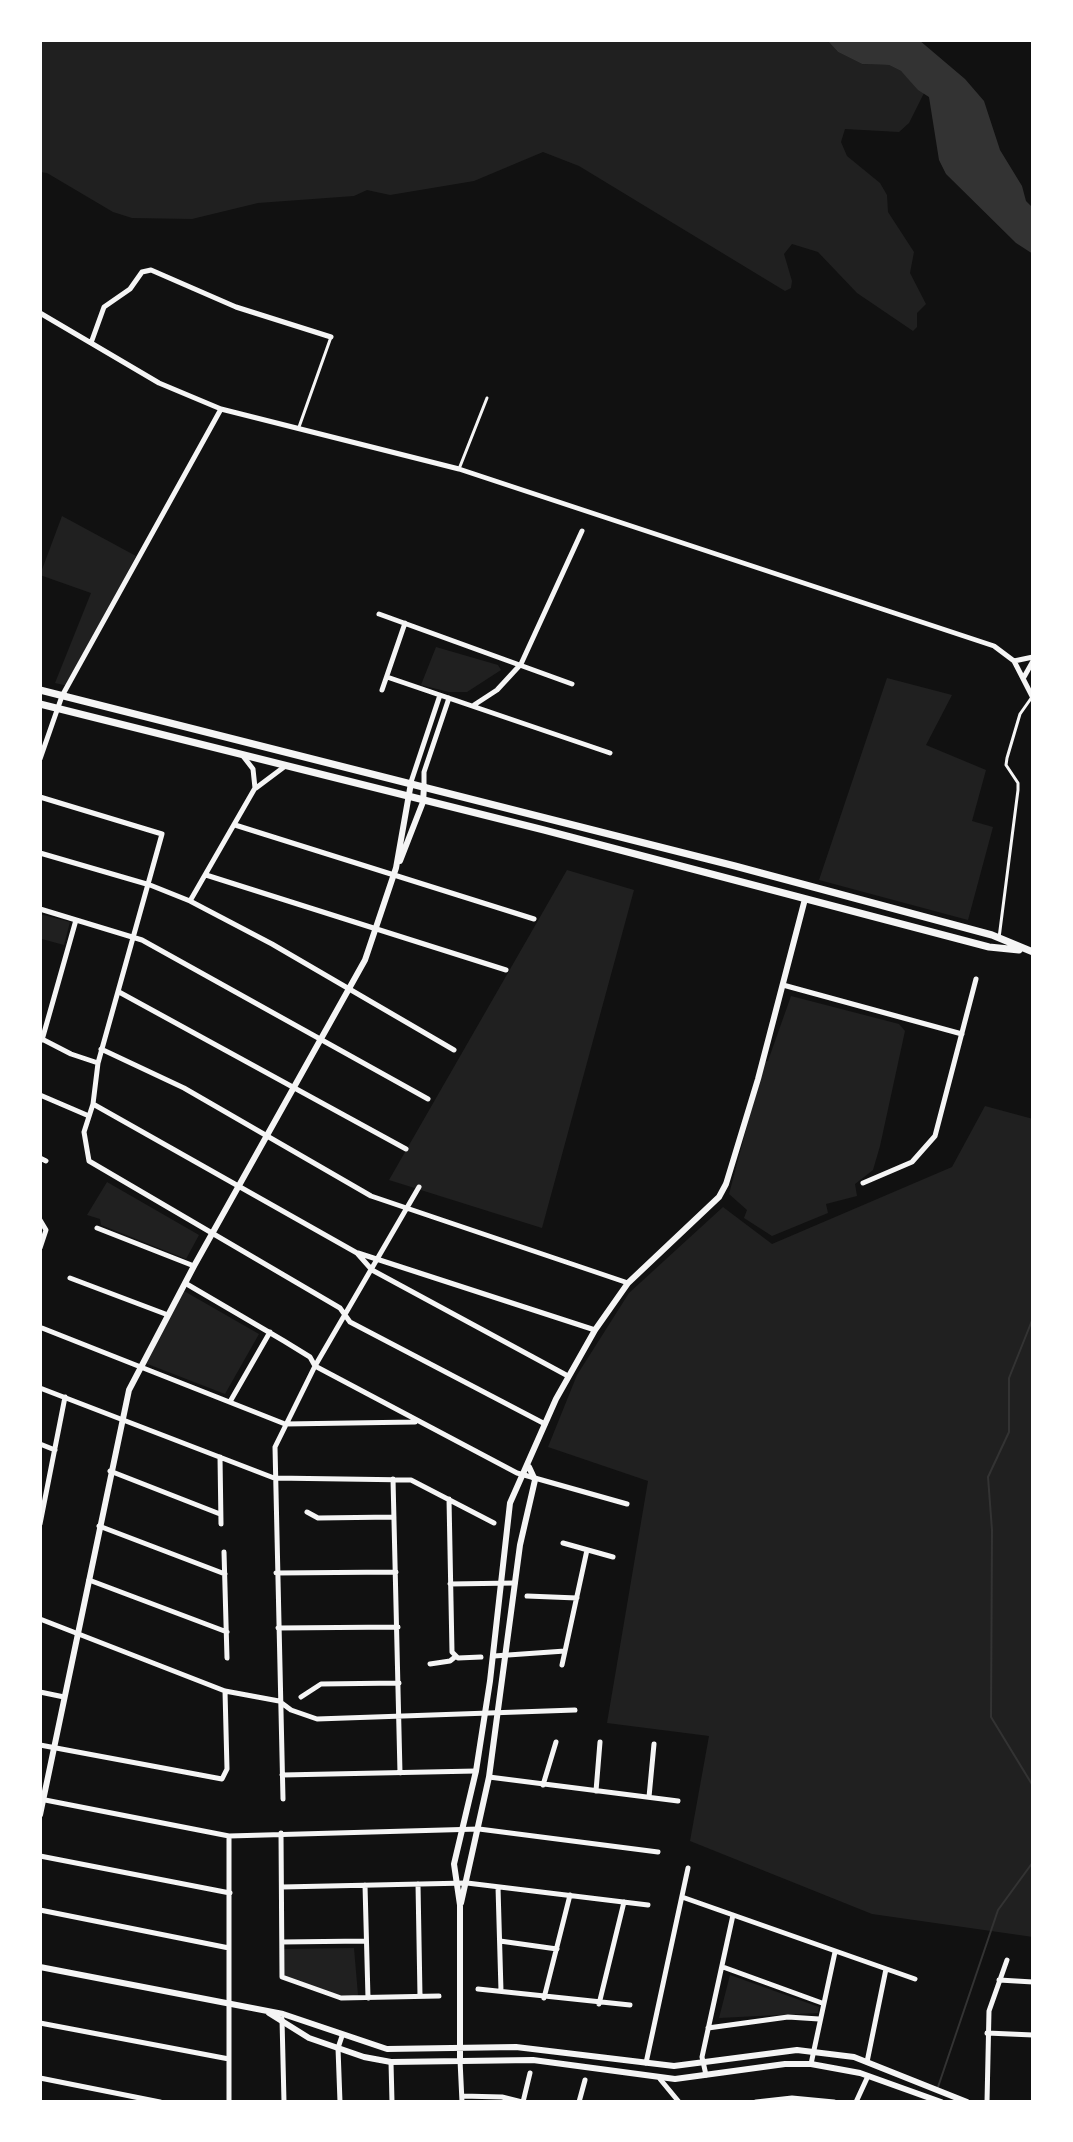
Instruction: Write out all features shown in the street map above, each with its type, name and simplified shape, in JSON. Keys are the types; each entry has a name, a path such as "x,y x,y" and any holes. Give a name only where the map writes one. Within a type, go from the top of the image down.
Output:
{"main road":[{"path":"40,690 411,782 914,914 999,938 1030,952"},
{"path":"40,704 989,947 1030,952"},
{"path":"911,927 914,914"}],"street":[{"path":"91,343 104,307 130,289 142,272 151,270 236,307 331,337"},
{"path":"40,313 159,383 221,409 459,469 994,646 1014,661 1033,698"},
{"path":"40,759 61,709 62,696 221,409"},
{"path":"474,705 497,690 521,664 582,531"},
{"path":"379,614 572,684"},
{"path":"382,690 405,623"},
{"path":"1014,661 1033,659"},
{"path":"1024,677 1033,659"},
{"path":"387,677 610,753"},
{"path":"396,868 411,782 440,695"},
{"path":"40,1815 121,1418 142,1366 168,1315 296,1088 377,930 396,868 423,802 424,772 449,698"},
{"path":"243,756 253,769 255,788"},
{"path":"190,901 255,788 284,767"},
{"path":"40,797 150,828 161,832 162,839 101,1049 84,1144 89,1161 340,1308 350,1322 545,1425"},
{"path":"235,825 534,919"},
{"path":"40,853 150,885 190,901 454,1050"},
{"path":"206,875 506,970"},
{"path":"530,2073 522,2102 502,2097 462,2099 460,1905 455,1883 461,1829 476,1771 494,1656 507,1518 545,1425 568,1376 595,1330 628,1283 719,1197 726,1184 805,899"},
{"path":"40,909 134,937 323,1038 428,1099"},
{"path":"76,920 41,1039 98,1063"},
{"path":"863,1183 912,1162 935,1136 976,979"},
{"path":"783,985 962,1034"},
{"path":"119,992 406,1149"},
{"path":"101,1049 184,1088 371,1196 628,1283"},
{"path":"40,1095 89,1116"},
{"path":"93,1104 357,1253 595,1330"},
{"path":"283,1799 275,1447 315,1366 419,1187"},
{"path":"40,1220 46,1230 40,1248"},
{"path":"97,1228 194,1266"},
{"path":"357,1253 372,1270 568,1376"},
{"path":"70,1278 168,1315"},
{"path":"185,1283 310,1357 315,1366 522,1475 627,1504"},
{"path":"42,1328 231,1400 285,1424 419,1422"},
{"path":"231,1400 270,1332"},
{"path":"40,1388 274,1478 417,1482 494,1523"},
{"path":"40,1524 65,1397"},
{"path":"40,1444 55,1450"},
{"path":"220,1457 221,1524"},
{"path":"460,1905 489,1777 522,1532 535,1480 529,1467"},
{"path":"110,1471 220,1514"},
{"path":"393,1479 400,1773"},
{"path":"449,1499 455,1657"},
{"path":"307,1512 318,1518 394,1517"},
{"path":"99,1526 225,1574"},
{"path":"563,1543 613,1557"},
{"path":"562,1665 587,1550"},
{"path":"224,1552 227,1658"},
{"path":"276,1573 396,1572"},
{"path":"88,1579 227,1632"},
{"path":"450,1584 515,1583"},
{"path":"527,1596 577,1598"},
{"path":"40,1619 225,1691 279,1701 291,1710 317,1719 575,1710"},
{"path":"278,1628 398,1627"},
{"path":"494,1656 565,1651"},
{"path":"430,1664 450,1661 455,1657 481,1657"},
{"path":"301,1697 321,1684 399,1683"},
{"path":"40,1745 218,1779 227,1769 225,1691"},
{"path":"40,1692 64,1697"},
{"path":"543,1785 556,1742"},
{"path":"596,1791 600,1742"},
{"path":"649,1797 654,1744"},
{"path":"282,1775 476,1771"},
{"path":"489,1777 678,1801"},
{"path":"42,1800 229,1836 479,1829 658,1852"},
{"path":"281,1833 282,1977 341,1998 439,1996"},
{"path":"229,1836 229,2102"},
{"path":"40,1856 230,1893"},
{"path":"646,2064 688,1868"},
{"path":"282,1887 467,1883 648,1905"},
{"path":"418,1884 420,1996"},
{"path":"365,1885 368,1998"},
{"path":"498,1887 501,1991"},
{"path":"544,1998 570,1895"},
{"path":"682,1897 915,1979"},
{"path":"599,2004 624,1902"},
{"path":"40,1910 229,1948"},
{"path":"706,2075 703,2063 708,2028 733,1915"},
{"path":"282,1942 366,1941"},
{"path":"500,1941 557,1949"},
{"path":"811,2064 835,1952"},
{"path":"987,2102 989,2011 1007,1960"},
{"path":"40,1967 283,2014 387,2049 533,2048 646,2064 703,2063 778,2052 840,2054 963,2101"},
{"path":"723,1967 822,2003"},
{"path":"866,2063 886,1969"},
{"path":"999,1980 1033,1982"},
{"path":"478,1989 630,2005"},
{"path":"269,2013 281,2023 338,2048 391,2062 533,2060 660,2079 785,2064 811,2064 868,2076 941,2102"},
{"path":"283,2014 284,2102"},
{"path":"708,2028 788,2017 819,2019"},
{"path":"40,2023 229,2059"},
{"path":"987,2033 1033,2035"},
{"path":"340,2102 338,2048 342,2036"},
{"path":"391,2062 392,2102"},
{"path":"629,2074 630,2062"},
{"path":"856,2102 868,2076"},
{"path":"40,2078 160,2102"},
{"path":"660,2079 679,2102"},
{"path":"579,2102 585,2080"},
{"path":"756,2102 792,2098 834,2102"}],"lane":[{"path":"298,429 331,337"},
{"path":"459,469 487,398"},
{"path":"999,938 1018,790 1018,783 1006,765 1020,714 1033,698"}],"shaded area":[{"path":"40,40 827,40 838,52 862,64 889,65 901,71 924,93 909,123 899,132 845,129 841,142 847,156 880,183 887,195 888,212 914,252 910,273 926,304 917,313 917,327 913,331 857,293 818,252 792,244 784,254 792,281 791,288 785,291 579,166 543,152 474,181 390,195 367,190 354,196 258,203 192,219 132,218 113,212 47,173 40,172"},
{"path":"827,40 919,40 965,79 984,101 1000,150 1022,186 1026,201 1033,208 1033,254 1016,243 946,174 939,160 929,97 901,71 889,65 862,64 838,52"},
{"path":"62,516 136,556 68,686 55,683 91,593 40,575"},
{"path":"436,647 498,665 501,670 467,692 449,692 421,685"},
{"path":"887,678 952,695 926,745 986,770 972,821 993,827 968,920 819,880"},
{"path":"567,870 634,890 542,1228 389,1180"},
{"path":"40,914 70,922 64,945 42,939 40,943"},
{"path":"791,996 899,1024 905,1031 880,1146 873,1170 855,1184 857,1196 826,1204 828,1213 772,1236 744,1218 747,1210 729,1194 764,1062 768,1061"},
{"path":"985,1106 1033,1119 1033,1937 872,1914 690,1841 709,1736 607,1723 648,1481 548,1447 577,1375 629,1293 723,1207 772,1244 952,1167"},
{"path":"107,1182 199,1235 186,1259 101,1225 100,1219 87,1215"},
{"path":"184,1291 259,1334 225,1394 145,1363"},
{"path":"354,1948 358,1995 340,1995 283,1977 283,1949"},
{"path":"730,1975 819,2007 818,2013 719,2018"}],"waterway":[{"path":"1033,1318 1009,1378 1009,1432 988,1477 992,1530 991,1717 1033,1786"},
{"path":"938,2087 998,1910 1033,1862"}]}
